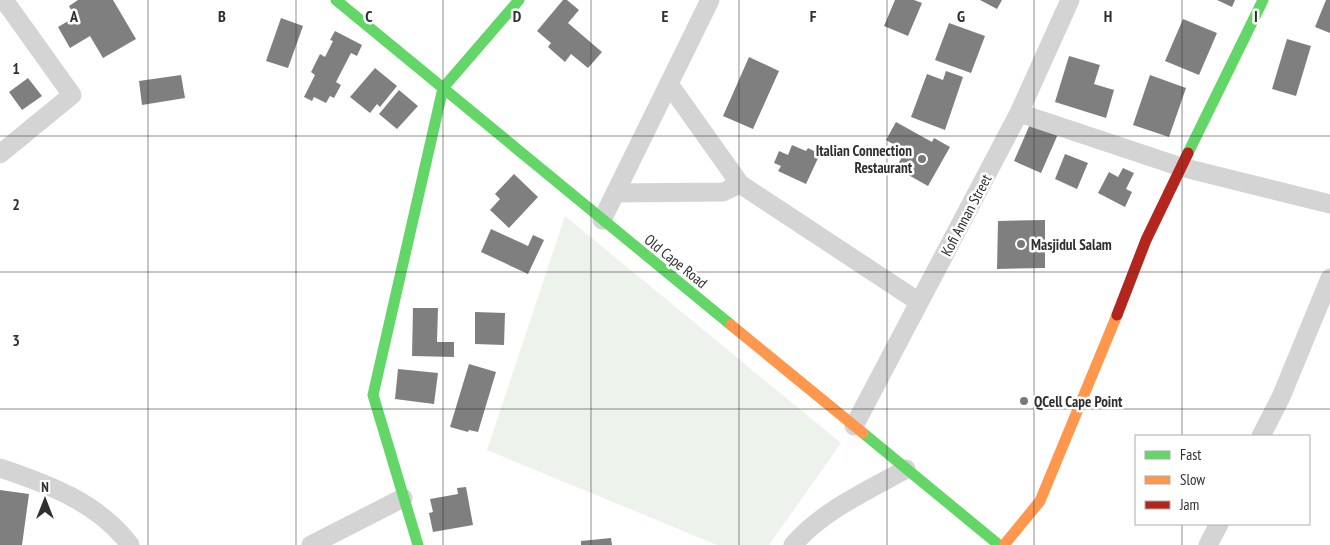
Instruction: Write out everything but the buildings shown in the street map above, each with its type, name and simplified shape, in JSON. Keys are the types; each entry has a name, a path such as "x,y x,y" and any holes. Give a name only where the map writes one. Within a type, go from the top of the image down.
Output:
{"street":[{"path":"0,154 72,95 4,0"},
{"path":"418,545 373,396 444,88 519,0"},
{"path":"602,220 710,0"},
{"name":"Kofi Annan Street","path":"854,426 1019,113 1070,0"},
{"path":"1004,545 1040,501 1085,396 1146,240 1263,0"},
{"name":"Old Cape Road","path":"345,3 602,220 999,545"},
{"path":"668,84 740,184 919,302"},
{"path":"1019,113 1181,167 1330,204"},
{"path":"615,193 724,192 740,184"},
{"path":"1262,435 1323,320 1330,278"},
{"path":"0,468 42,481 88,505 130,545"},
{"path":"793,545 807,529 823,516 906,469"},
{"path":"312,545 403,498"},
{"path":"1208,545 1218,525"}],"shaded area":[{"path":"565,216 841,443 769,545 717,545 487,450"}],"traffic: fast":[{"path":"336,0 731,325"},
{"path":"418,545 373,395 443,88 519,0"},
{"path":"1188,153 1263,0"},
{"path":"863,433 999,545"}],"traffic: slow":[{"path":"1004,545 1040,501 1117,315"},
{"path":"731,325 863,433"}],"traffic: jam":[{"path":"1117,315 1146,240 1188,153"}],"place":[{"name":"Italian Connection Restaurant","path":"922,159"},
{"name":"Masjidul Salam","path":"1021,244"},
{"name":"QCell Cape Point","path":"1024,401"}]}
